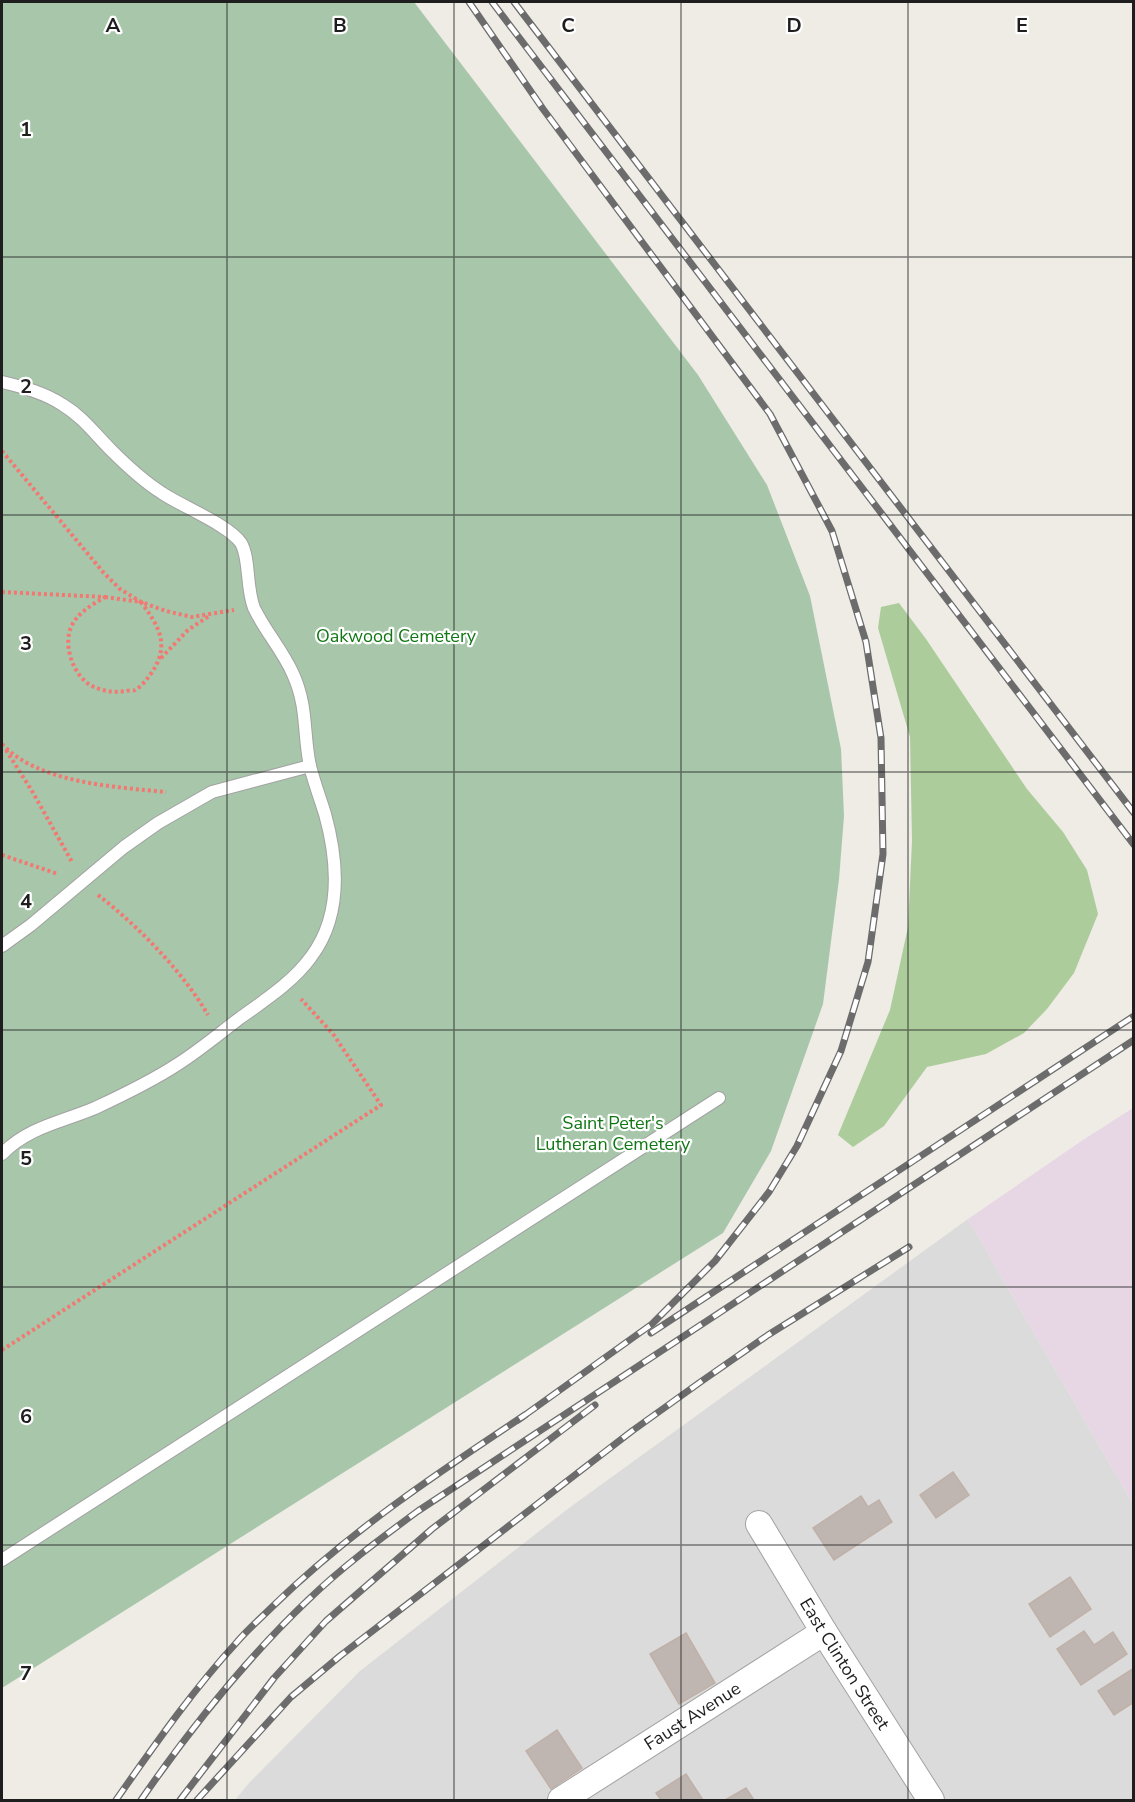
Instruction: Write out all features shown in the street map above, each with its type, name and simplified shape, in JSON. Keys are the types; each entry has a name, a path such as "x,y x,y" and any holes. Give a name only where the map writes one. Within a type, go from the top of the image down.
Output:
{"street":[{"name":"East Clinton Street","path":"759,1524 824,1632 931,1800"},
{"name":"Faust Avenue","path":"561,1800 824,1632"}],"lane":[{"path":"2,382 31,389 60,403 81,417 135,474 162,493 228,531 241,543 246,558 247,582 253,605 293,673 304,702 310,766 326,818 334,858 335,888 332,916 322,940 311,958 285,985 179,1064 93,1109 35,1129 21,1137 2,1154"},
{"path":"2,946 124,847 158,823 212,792 310,766"},
{"path":"2,1560 719,1098"}],"path":[{"path":"2,452 103,572 120,589 141,602 156,622 162,643 160,659"},
{"path":"2,592 105,597 141,602 192,617 253,605"},
{"path":"105,597 85,609 71,627 68,648 75,667 89,684 114,693 136,690 160,659 188,630 210,615"},
{"path":"3,745 30,766 57,775 126,788 176,793 212,792"},
{"path":"3,745 58,834 82,882"},
{"path":"2,855 82,882 123,914 199,999 219,1034"},
{"path":"2,1350 381,1105 333,1034 285,985"}],"shaded area":[{"path":"1133,1108 1133,1504 968,1219"},
{"path":"968,1219 1133,1504 1133,1800 235,1800 360,1671 569,1508"}],"green space":[{"name":"Oakwood Cemetery","path":"2,2 414,2 698,375 767,485 810,596 841,749 844,816 839,879 823,1004 771,1151 723,1233 2,1688"},
{"path":"899,603 926,639 1027,789 1063,832 1087,870 1098,914 1074,973 1047,1009 1024,1033 986,1054 927,1067 884,1126 853,1147 838,1135 890,1010 908,927 912,841 910,737 878,628 881,607"}],"building":[{"path":"953,1472 969,1495 936,1518 920,1495"},
{"path":"861,1496 868,1507 879,1500 892,1522 834,1560 813,1528"},
{"path":"1070,1577 1091,1609 1050,1637 1029,1604"},
{"path":"1084,1631 1094,1645 1113,1632 1127,1654 1081,1685 1057,1649"},
{"path":"686,1633 715,1683 679,1704 650,1654"},
{"path":"1134,1668 1134,1702 1114,1715 1098,1691"},
{"path":"557,1730 582,1768 551,1789 526,1751"},
{"path":"686,1774 703,1800 661,1800 656,1793"},
{"path":"746,1788 754,1800 725,1800"}],"railway":[{"path":"469,2 543,109 770,414 832,531 866,642 881,738 883,854 868,962 841,1051 797,1146 769,1192 715,1261 652,1324 518,1420"},
{"path":"492,2 1134,845"},
{"path":"514,2 1134,813"},
{"path":"651,1333 1134,1016"},
{"path":"141,1800 179,1747 240,1671 321,1588 375,1543 418,1511 1134,1040"},
{"path":"197,1800 291,1697 340,1656 632,1431 768,1335 909,1247"},
{"path":"180,1800 274,1678 326,1621 432,1529 595,1405"},
{"path":"116,1800 204,1680 241,1637 272,1607 362,1529 426,1482 525,1415"}],"park label":[{"name":"Saint Peter's Lutheran Cemetery","path":"613,1133"}]}
